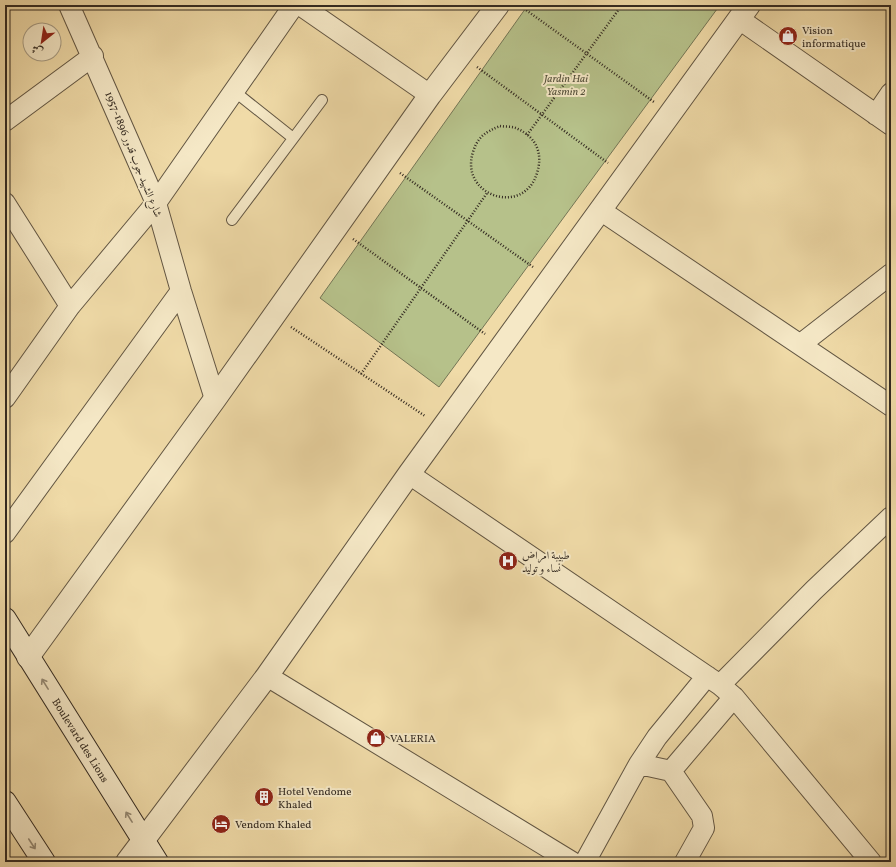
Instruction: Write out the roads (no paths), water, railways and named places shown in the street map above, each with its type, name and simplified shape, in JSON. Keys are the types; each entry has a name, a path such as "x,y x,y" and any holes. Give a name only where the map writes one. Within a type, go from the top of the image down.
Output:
{"street":[{"name":"شارع الشهيد جوب قدور 1896-1957","path":"69,5 93,56 156,203 181,291 215,399"},
{"path":"5,398 70,306 156,203 294,5"},
{"path":"300,5 430,95"},
{"path":"28,657 215,399 430,95 498,5"},
{"path":"127,862 267,676 442,427 744,12 883,120 891,93"},
{"path":"5,121 93,56"},
{"path":"5,203 70,306"},
{"path":"600,210 891,406"},
{"path":"801,344 891,274"},
{"path":"5,533 181,291"},
{"path":"409,474 720,686 871,862"},
{"path":"585,862 639,764 657,737 720,686 814,590 891,517"},
{"name":"Boulevard des Lions","path":"5,619 157,862"},
{"path":"267,676 572,862"},
{"path":"671,771 720,686"},
{"path":"639,764 671,771 702,816 704,828 685,862"},
{"path":"9,816 44,862"}],"lane":[{"path":"234,91 293,138"},
{"path":"232,220 322,100"}],"place":[{"name":"Vision informatique","path":"788,36"},
{"name":"طبيبة امراض نساء و توليد","path":"508,561"},
{"name":"VALERIA","path":"376,738"},
{"name":"Hotel Vendome Khaled","path":"264,797"},
{"name":"Vendom Khaled","path":"221,824"}],"park label":[{"name":"Jardin Hai Yasmin 2","path":"566,84"}]}
